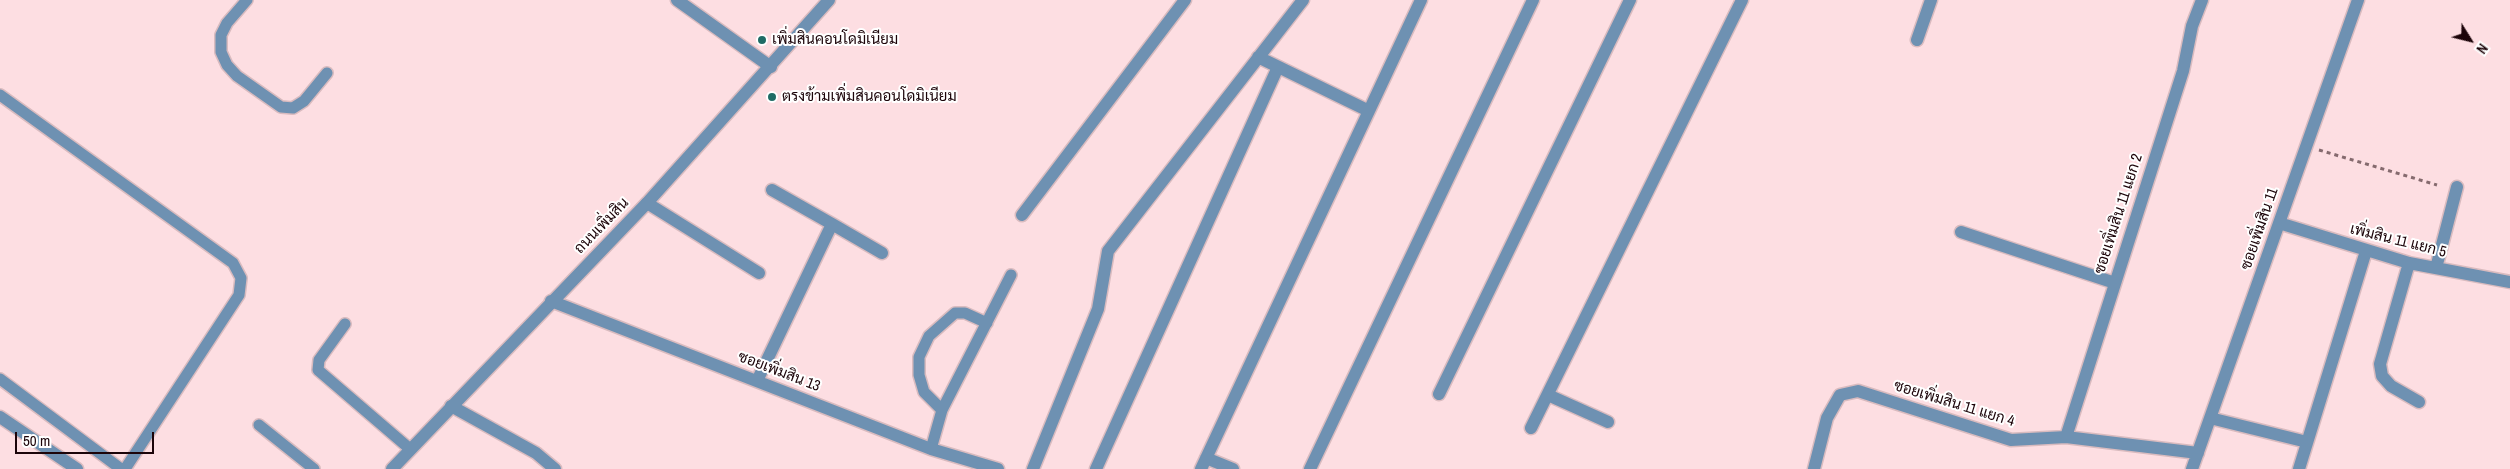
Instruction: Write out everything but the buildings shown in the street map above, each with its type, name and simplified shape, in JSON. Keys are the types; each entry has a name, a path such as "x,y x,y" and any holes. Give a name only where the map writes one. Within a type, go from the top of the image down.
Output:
{"street":[{"path":"677,0 771,67"},
{"name":"ถนนเพิ่มสิน","path":"398,468 410,450 451,406 647,203 771,67 829,0"},
{"path":"1022,215 1185,0"},
{"path":"1033,469 1098,309 1108,251 1302,0"},
{"path":"1233,469 1204,464 1421,0"},
{"path":"1310,469 1533,0"},
{"path":"1439,394 1630,0"},
{"path":"1531,428 1742,0"},
{"path":"1916,40 1931,0"},
{"name":"ซอยเพิ่มสิน 11 แยก 2","path":"2066,437 2183,71 2192,26 2202,0"},
{"name":"ซอยเพิ่มสิน 11","path":"2192,469 2358,0"},
{"path":"1258,57 1369,111"},
{"path":"1096,469 1278,67"},
{"path":"2436,268 2458,187"},
{"path":"772,190 882,253"},
{"path":"647,203 759,273"},
{"name":"เพิ่มสิน 11 แยก 5","path":"2279,223 2409,263 2510,282"},
{"path":"757,381 832,224"},
{"path":"1961,232 2114,283"},
{"path":"2299,469 2366,251"},
{"path":"2409,263 2380,364 2382,376 2391,386 2420,402"},
{"name":"ซอยเพิ่มสิน 13","path":"551,301 931,449 998,469"},
{"name":"ซอยเพิ่มสิน 11 แยก 4","path":"1814,469 1827,418 1840,395 1858,391 2011,440 2066,437 2198,453"},
{"path":"1548,394 1608,422"},
{"path":"451,406 536,453 555,469"},
{"path":"0,417 77,469"},
{"path":"2210,418 2307,442"}],"lane":[{"path":"247,0 227,23 221,35 221,52 227,65 237,76 281,107 293,108 304,101 327,73"},
{"path":"0,95 233,263 241,278 239,295 125,469"},
{"path":"931,449 942,410 1011,275"},
{"path":"942,410 924,392 919,375 919,358 930,336 955,313 964,313 987,322"},
{"path":"345,324 319,360 318,370 410,450"},
{"path":"0,379 121,469"},
{"path":"259,425 314,469"}],"path":[{"path":"2306,146 2437,185"}],"place":[{"name":"เพิ่มสินคอนโดมิเนียม","path":"762,40"},
{"name":"ตรงข้ามเพิ่มสินคอนโดมิเนียม","path":"772,97"}]}
